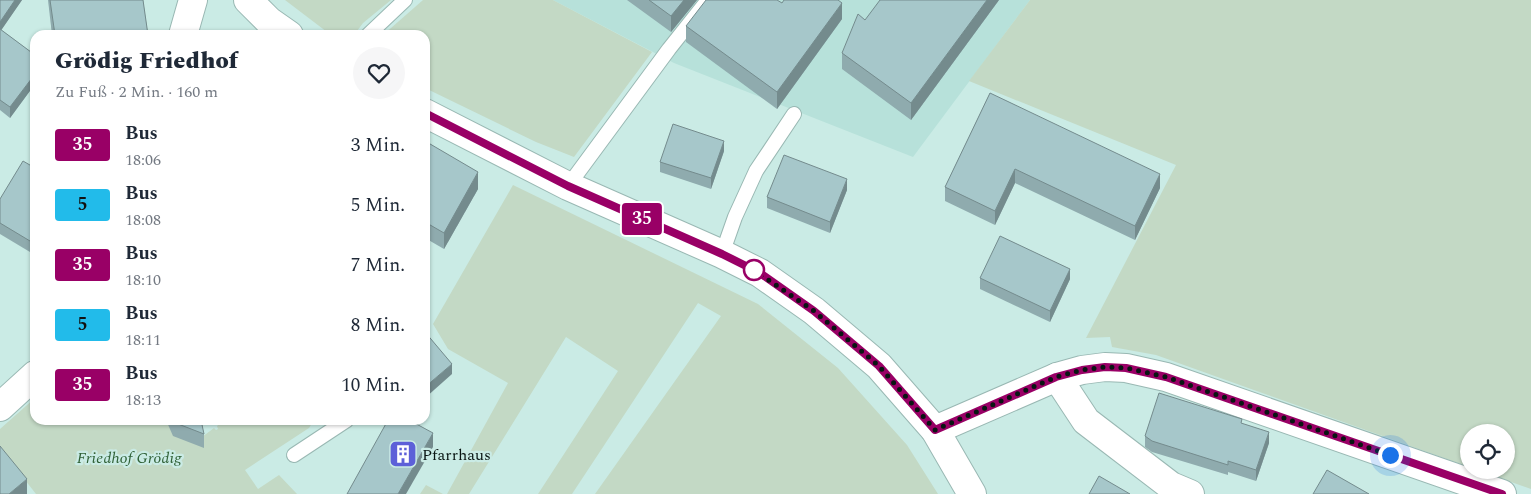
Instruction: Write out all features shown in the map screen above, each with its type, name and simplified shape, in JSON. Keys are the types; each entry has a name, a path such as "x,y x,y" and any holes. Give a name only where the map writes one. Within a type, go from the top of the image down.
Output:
{"street":[{"path":"184,30 193,0"},
{"path":"248,0 269,21 282,30"},
{"path":"430,116 568,186 722,254 760,273 814,311 879,366 935,430 972,494"},
{"path":"935,430 1056,377 1082,370 1105,367 1126,368 1166,377 1502,494"},
{"path":"1056,377 1086,421 1172,486 1190,494"},
{"path":"0,407 30,380"}],"lane":[{"path":"373,30 405,0"},
{"path":"568,186 669,49 708,0"},
{"path":"722,254 734,216 756,171 794,114"},
{"path":"294,455 339,425"}],"shaded area":[{"path":"553,0 1030,0 913,157 674,63"}],"green space":[{"path":"285,0 391,0 363,23 358,30 324,30"},
{"path":"423,0 553,0 652,52 574,157 536,142 430,90 430,30 389,30"},
{"path":"1030,0 1531,0 1531,489 1503,479 1515,479 1515,424 1460,424 1460,464 1156,355 1112,347 1110,337 1086,338 1176,165 969,81"},
{"path":"513,185 758,304 838,368 907,445 938,494 595,494 721,316 698,303 572,494 538,494 618,371 566,337 469,494 447,494 508,383 448,349 433,324"},
{"name":"Friedhof Grödig","path":"30,402 30,425 177,425 202,437 214,428 218,429 218,425 311,425 245,470 258,489 279,475 297,494 36,494 0,448 0,429"},
{"path":"426,485 443,494 420,494"}],"building":[{"path":"0,0 15,0 0,22"},
{"path":"50,0 143,0 147,30 54,30"},
{"path":"649,0 684,0 671,16"},
{"path":"706,0 777,0 782,3 784,0 838,0 842,3 777,92 686,26"},
{"path":"880,0 987,0 911,103 842,53 858,14 865,20"},
{"path":"0,29 30,51 30,81 10,107 0,100"},
{"path":"990,93 1160,174 1135,226 1015,169 995,211 945,187"},
{"path":"673,124 724,141 711,178 660,162"},
{"path":"430,144 478,172 444,233 430,225"},
{"path":"784,155 847,179 830,222 767,197"},
{"path":"23,161 30,165 30,241 0,223 0,199"},
{"path":"1000,236 1070,269 1050,311 980,278"},
{"path":"430,338 452,364 430,383"},
{"path":"1159,393 1242,419 1241,423 1269,432 1256,470 1228,461 1228,465 1152,441 1145,436"},
{"path":"181,425 202,425 204,434"},
{"name":"Pfarrhaus","path":"385,425 418,425 433,433 398,494 347,494"},
{"path":"0,446 27,479 9,494 0,494"},
{"path":"1327,470 1369,494 1313,494"},
{"path":"1099,476 1130,494 1089,494"}],"bus line":[{"name":"35","path":"430,116 568,186 722,254 760,273 814,311 879,366 935,430 1056,377 1082,370 1105,367 1126,368 1166,377 1502,494"}],"place":[{"name":"Pfarrhaus","path":"403,454"}],"route":[{"path":"754,270 814,311 879,366 935,430 1056,377 1082,370 1105,367 1126,368 1166,377 1390,455"}]}
